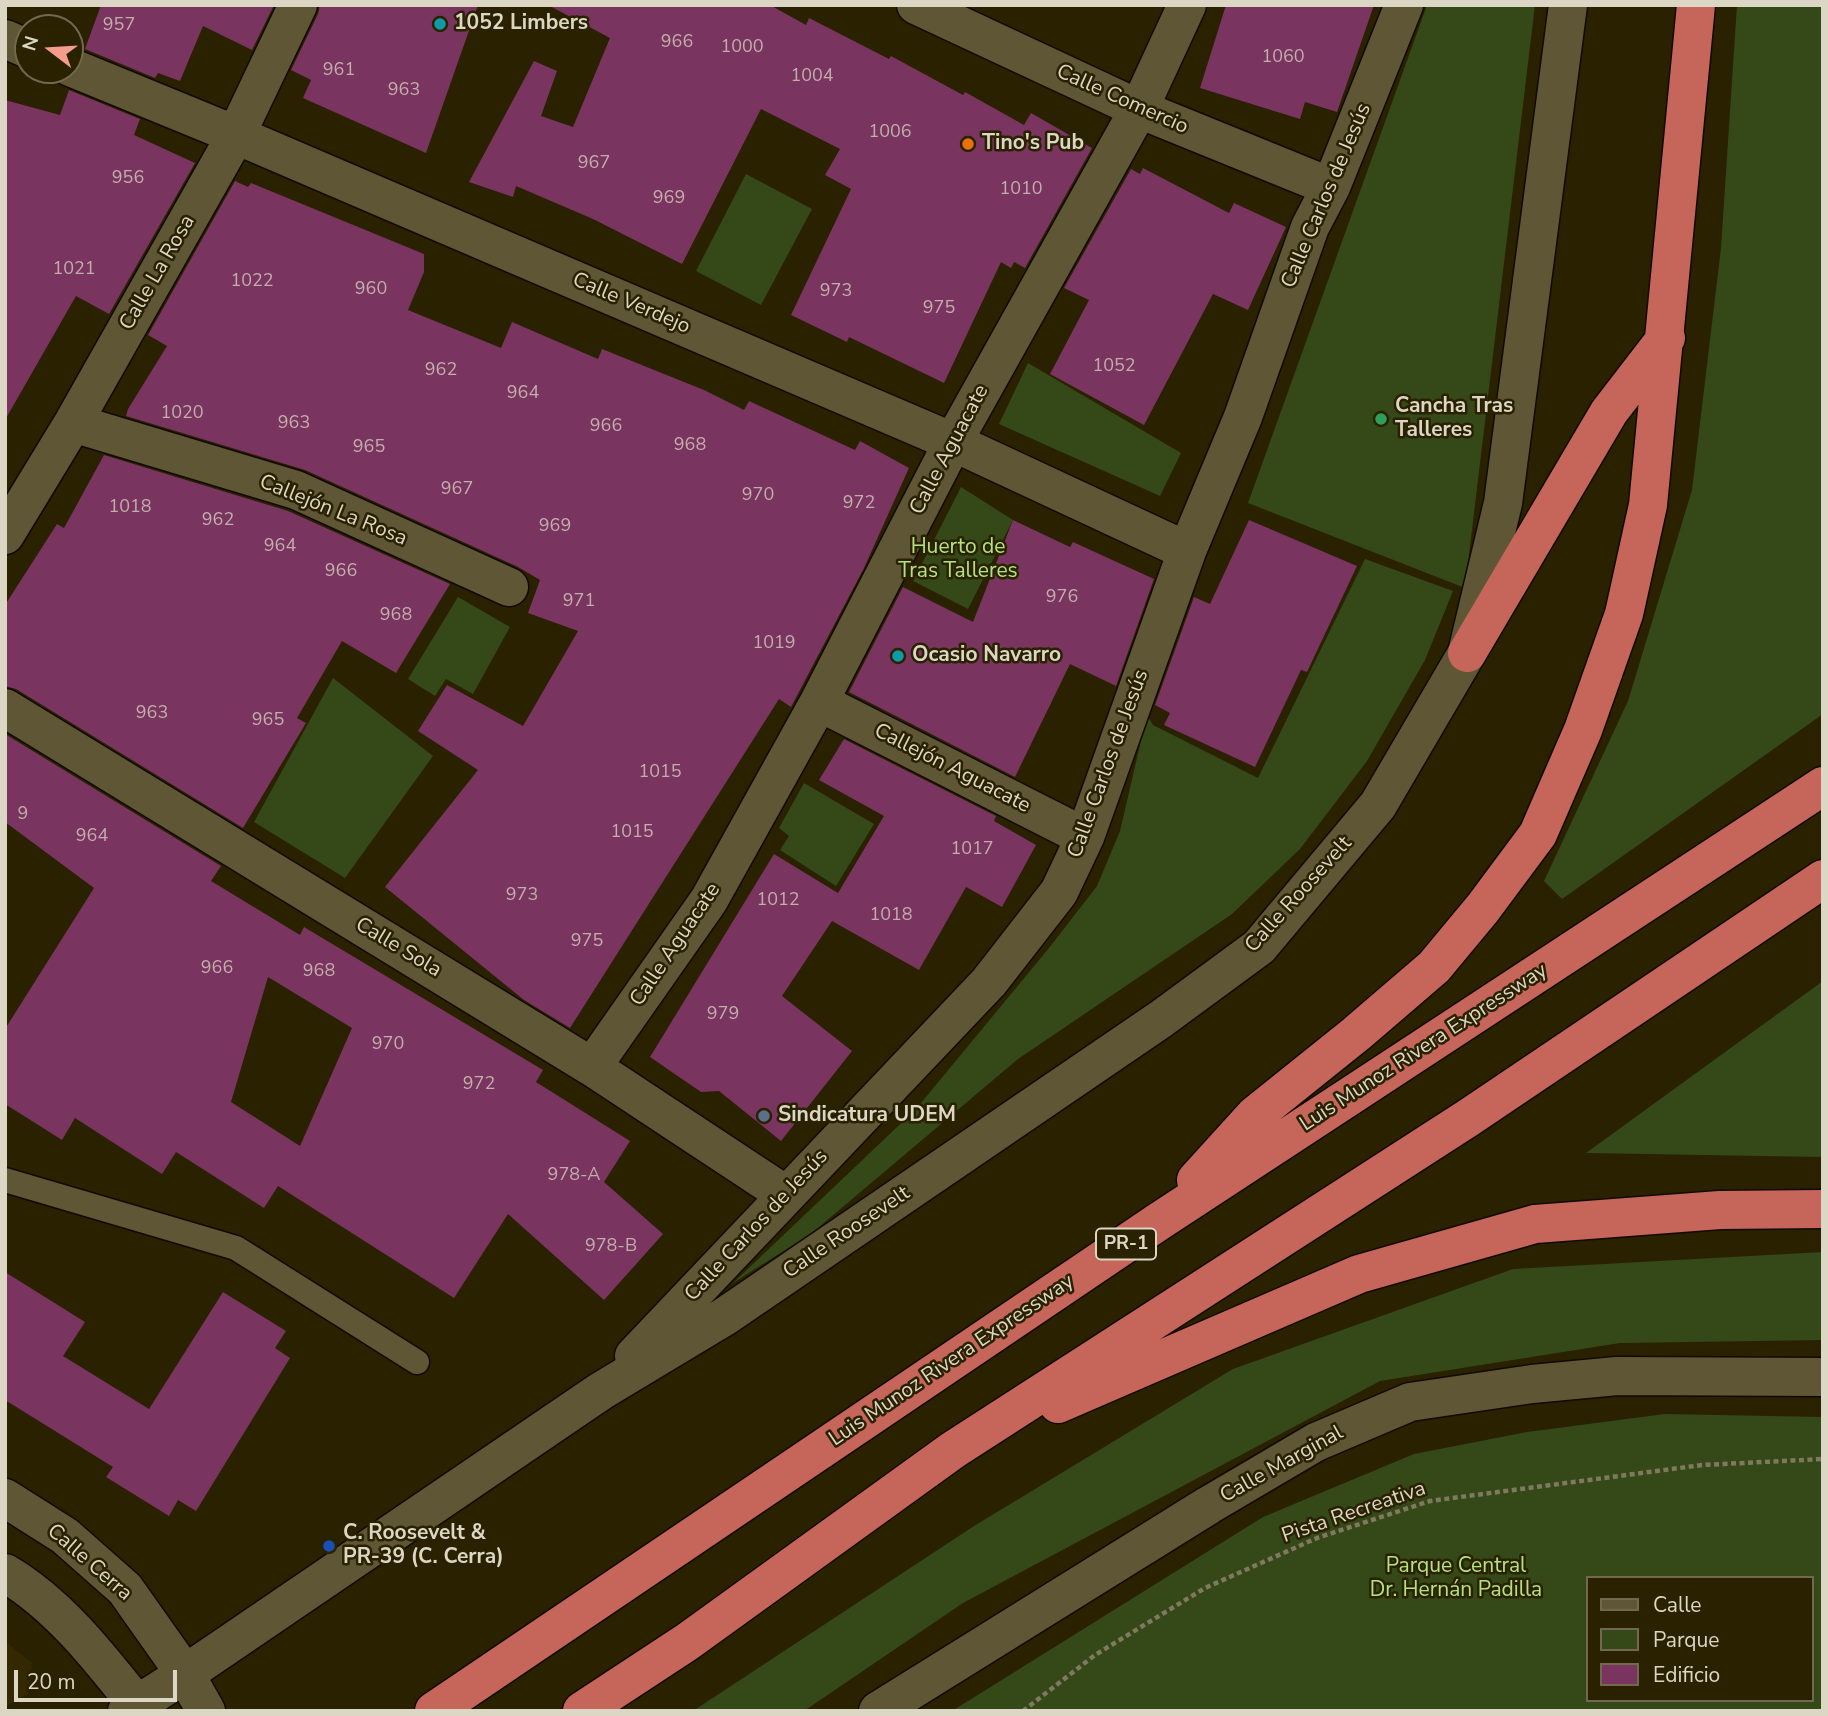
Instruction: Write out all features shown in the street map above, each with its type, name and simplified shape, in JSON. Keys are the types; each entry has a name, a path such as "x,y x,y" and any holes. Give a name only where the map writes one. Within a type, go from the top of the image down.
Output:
{"highway":[{"path":"1158,1222 1255,1115 1434,967 1483,908 1538,834 1583,730 1624,614 1648,505 1696,5"},
{"path":"1467,653 1609,412 1666,338"},
{"name":"Luis Munoz Rivera Expressway","path":"435,1711 1158,1222 1823,786"},
{"path":"582,1711 687,1642 953,1450 1468,1118 1823,879"},
{"path":"953,1450 1359,1274 1535,1224 1720,1210 1823,1209"}],"street":[{"name":"Calle La Rosa","path":"5,535 73,423 236,135 298,5"},
{"name":"Calle Comercio","path":"916,5 1139,109 1331,187"},
{"name":"Calle Aguacate","path":"592,1067 709,900 819,702 953,442 1139,109 1187,5"},
{"name":"Calle Carlos de Jesús","path":"601,1391 989,982 1059,892 1084,837 1187,551 1243,417 1310,227 1331,187 1404,5"},
{"name":"Calle Roosevelt","path":"136,1709 601,1391 724,1317 1161,1019 1259,947 1378,805 1467,653 1503,503 1568,5"},
{"name":"Calle Verdejo","path":"84,74 236,135 953,442 1187,551"},
{"name":"Callejón La Rosa","path":"73,423 296,490 509,587"},
{"name":"Callejón Aguacate","path":"819,702 1084,837"},
{"name":"Calle Sola","path":"5,708 592,1067 786,1195"},
{"name":"Calle Marginal","path":"878,1711 1209,1505 1316,1442 1410,1402 1532,1384 1617,1376 1823,1377"},
{"name":"Calle Cerra","path":"5,1499 65,1536 125,1589 185,1674 206,1711"},
{"path":"5,1573 24,1584 77,1633 136,1709"}],"lane":[{"path":"5,1180 236,1248 417,1362"}],"path":[{"name":"Pista Recreativa","path":"1023,1711 1095,1655 1205,1588 1317,1538 1430,1501 1702,1465 1823,1459"}],"shaded area":[{"path":"5,1641 32,1663 29,1693 5,1707"}],"green space":[{"path":"1427,5 1535,5 1465,588 1248,503"},
{"path":"1737,5 1823,5 1823,714 1562,899 1544,881 1628,701 1692,490 1721,248"},
{"path":"746,174 812,209 761,305 696,271"},
{"path":"1028,363 1181,453 1160,496 999,424"},
{"name":"Huerto de Tras Talleres","path":"961,487 1013,520 968,609 913,581"},
{"path":"1365,559 1453,591 1425,660 1367,761 1300,849 1232,914 1018,1059 812,1233 733,1283 916,1109 1097,886 1120,831 1147,715 1153,725 1258,778"},
{"path":"458,597 510,627 473,694 446,679 435,696 408,679"},
{"path":"333,678 433,756 345,878 254,822"},
{"path":"804,783 874,824 836,886 780,850 789,836 779,828"},
{"path":"1823,981 1823,1157 1586,1153"},
{"path":"1823,1252 1823,1340 1620,1343 1380,1381 963,1603 804,1711 693,1711 974,1526 1233,1369 1513,1269"},
{"name":"Parque Central Dr. Hernán Padilla","path":"1665,1414 1823,1417 1823,1711 952,1711 1263,1517 1414,1454 1527,1432"}],"building":[{"path":"101,5 274,5 252,50 203,26 180,81 158,73 155,78 85,49"},
{"path":"320,5 478,5 426,153 303,98 311,80 291,70"},
{"path":"548,5 770,5 806,25 809,18 889,59 891,56 963,95 965,92 1024,125 1031,113 1092,148 1025,268 1014,262 1011,268 1001,262 944,383 849,337 847,342 791,315 851,189 825,175 840,149 761,109 682,264 593,219 516,186 513,197 469,182 534,61 557,71 541,116 573,127 610,38"},
{"path":"1226,5 1374,5 1337,112 1305,102 1300,119 1200,88"},
{"path":"69,90 140,119 134,135 195,163 109,314 76,296 5,420 5,100 60,115"},
{"path":"1143,168 1229,213 1234,203 1286,227 1248,310 1213,294 1144,425 1050,374 1089,300 1064,288 1131,169 1140,174"},
{"path":"235,181 248,187 251,183 424,254 424,272 408,310 501,348 512,322 598,359 602,349 704,390 744,410 749,401 855,450 860,441 909,468 864,568 791,707 779,699 570,1028 524,1000 385,887 478,770 418,731 447,685 523,726 578,631 528,613 540,580 518,567 305,470 126,416 167,346 148,335"},
{"path":"104,455 288,511 450,584 396,673 342,641 297,718 306,723 243,828 16,689 5,686 5,605 57,524 64,528"},
{"path":"1013,520 1070,547 1073,542 1154,579 1116,686 1070,664 1015,777 849,692 903,587 973,622"},
{"path":"1249,520 1357,566 1307,672 1301,670 1255,767 1164,725 1170,713 1155,705 1194,597 1210,604"},
{"path":"5,734 221,866 211,881 300,935 304,927 543,1070 536,1082 630,1141 604,1182 663,1234 604,1300 508,1214 454,1298 278,1186 264,1208 176,1152 162,1174 75,1118 62,1140 5,1104 5,1029 94,888 5,822","holes":["268,977 352,1028 300,1146 231,1102"]},
{"path":"844,739 996,816 994,821 1036,845 1002,907 966,887 919,970 832,921 782,996 852,1051 781,1141 719,1091 701,1092 650,1057 774,854 838,893 884,816 819,780"},
{"path":"5,1272 85,1322 63,1356 149,1409 223,1292 286,1331 275,1348 290,1358 196,1511 178,1500 169,1516 106,1477 113,1467 5,1400"}],"place":[{"name":"1052 Limbers","path":"440,24"},
{"name":"Tino's Pub","path":"968,144"},
{"name":"Cancha Tras Talleres","path":"1381,419"},
{"name":"Ocasio Navarro","path":"898,656"},
{"name":"Sindicatura UDEM","path":"764,1116"},
{"name":"C. Roosevelt & PR-39 (C. Cerra)","path":"329,1546"}]}
